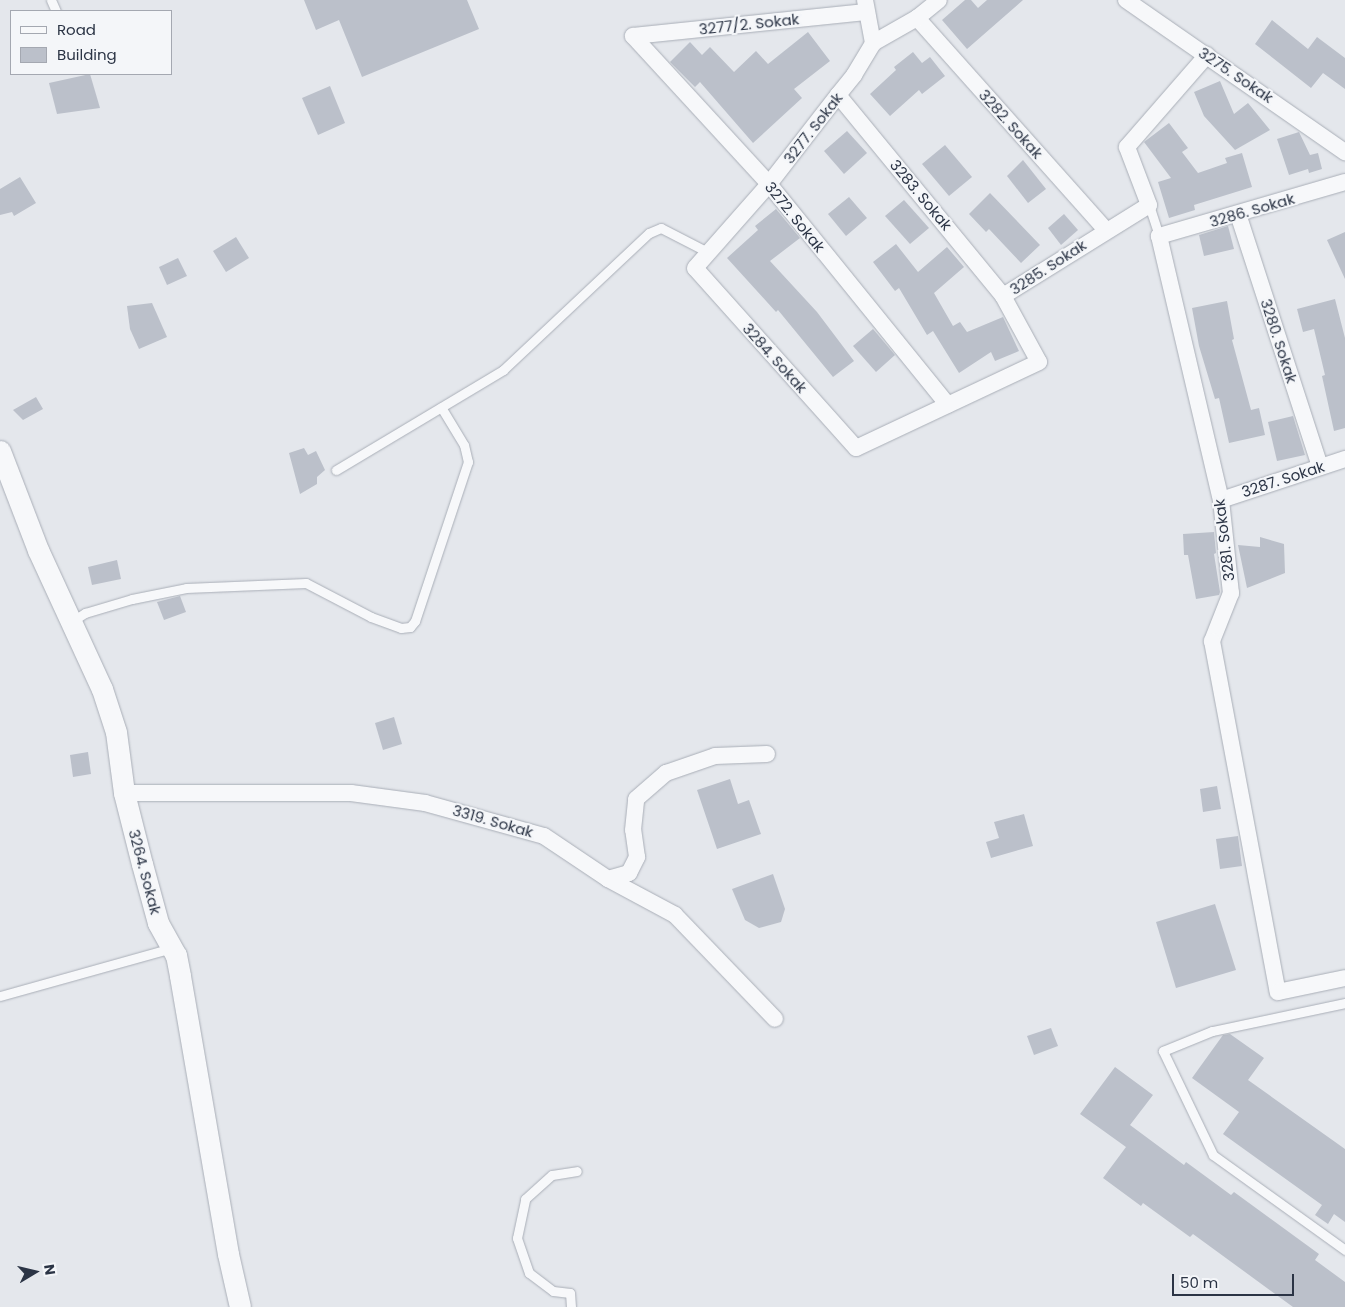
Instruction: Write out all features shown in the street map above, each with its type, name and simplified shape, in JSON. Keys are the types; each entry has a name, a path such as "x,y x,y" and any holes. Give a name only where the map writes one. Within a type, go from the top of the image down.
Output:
{"street":[{"name":"3277. Sokak","path":"694,268 769,184 854,75 873,43 917,18 939,0"},
{"name":"3275. Sokak","path":"1126,0 1345,152"},
{"path":"866,6 873,43"},
{"name":"3277/2. Sokak","path":"632,36 866,6"},
{"name":"3282. Sokak","path":"917,18 1106,230"},
{"name":"3272. Sokak","path":"632,36 769,184 948,405"},
{"path":"1149,205 1127,147 1207,55"},
{"name":"3283. Sokak","path":"838,95 1003,296"},
{"name":"3286. Sokak","path":"1159,236 1345,182"},
{"name":"3285. Sokak","path":"856,448 1039,362 1003,296 1106,230 1149,205"},
{"name":"3280. Sokak","path":"1238,214 1320,467"},
{"name":"3281. Sokak","path":"1159,236 1221,500 1230,593 1212,641 1278,992 1345,978"},
{"name":"3284. Sokak","path":"694,268 856,448"},
{"name":"3264. Sokak","path":"0,451 10,489 102,689 116,732 124,793 158,923 172,948 180,976 228,1254 240,1307"},
{"name":"3287. Sokak","path":"1221,500 1345,459"},
{"path":"608,879 629,873 637,857 633,830 636,799 666,773 715,756 767,754"},
{"name":"3319. Sokak","path":"124,793 350,793 425,803 544,836 608,879 675,915 775,1019"}],"lane":[{"path":"1149,205 1159,236"},
{"path":"336,470 503,370 649,233 661,228 708,252"},
{"path":"71,622 85,613 132,599 186,588 306,583 371,616 401,628 410,627 415,621 468,462 464,444 441,407"},
{"path":"0,996 172,948"},
{"path":"1345,1003 1212,1032 1163,1051 1213,1155 1345,1250"},
{"path":"571,1307 570,1294 553,1291 529,1273 517,1238 524,1199 552,1175 577,1171"}],"building":[{"path":"304,0 467,0 479,29 362,77 339,20 316,30"},
{"path":"965,0 971,0 978,8 987,0 1023,0 967,49 942,20"},
{"path":"1272,20 1308,49 1317,37 1345,58 1345,89 1323,73 1311,88 1255,44"},
{"path":"808,32 830,61 794,89 802,98 753,143 700,82 695,87 670,62 690,42 702,55 710,47 734,72 756,51 768,64"},
{"path":"913,52 922,63 930,57 945,76 922,94 919,90 890,116 870,94 896,70 894,67"},
{"path":"90,75 100,108 57,114 49,83"},
{"path":"1220,81 1234,114 1248,103 1270,130 1235,150 1204,116 1194,92"},
{"path":"330,86 345,123 318,135 302,98"},
{"path":"1169,123 1188,148 1182,152 1198,173 1227,163 1225,158 1242,153 1252,187 1194,205 1195,210 1169,218 1158,182 1171,178 1144,142"},
{"path":"847,131 867,153 844,174 824,151"},
{"path":"1299,132 1310,155 1318,153 1322,169 1309,173 1308,169 1289,175 1277,139"},
{"path":"945,145 972,177 949,196 922,164"},
{"path":"1023,160 1046,189 1028,203 1007,176"},
{"path":"20,177 36,203 14,216 12,212 0,215 0,189"},
{"path":"990,193 1040,245 1021,263 989,229 986,232 969,214"},
{"path":"849,197 867,218 846,236 828,214"},
{"path":"904,200 929,228 910,244 885,216"},
{"path":"776,209 800,238 770,261 817,312 854,361 833,377 778,310 776,312 727,258 758,230 755,226"},
{"path":"1064,214 1078,230 1061,245 1048,228"},
{"path":"1228,226 1234,249 1204,256 1199,235"},
{"path":"1345,232 1345,279 1327,240"},
{"path":"236,237 249,258 226,272 213,251"},
{"path":"896,244 918,272 947,247 964,267 934,293 953,326 960,322 967,332 1003,317 1019,351 995,361 991,352 959,373 933,331 927,335 899,288 895,291 873,262"},
{"path":"178,258 187,276 167,285 159,267"},
{"path":"1335,299 1345,338 1345,428 1334,431 1322,376 1325,375 1314,329 1303,332 1297,309"},
{"path":"1227,301 1234,339 1232,340 1251,410 1259,408 1265,435 1229,443 1219,398 1215,399 1199,346 1192,308"},
{"path":"152,303 167,337 139,349 130,329 127,306"},
{"path":"873,329 895,355 876,372 853,346"},
{"path":"36,397 43,409 23,420 13,410"},
{"path":"1293,416 1305,455 1277,461 1268,422"},
{"path":"304,448 308,455 316,451 325,470 317,477 317,484 300,494 289,453"},
{"path":"1214,532 1216,553 1214,554 1220,592 1219,595 1196,599 1188,555 1184,555 1183,534"},
{"path":"1260,537 1284,544 1285,573 1247,588 1238,545 1260,547"},
{"path":"117,560 121,579 92,585 88,567"},
{"path":"180,596 186,612 164,620 157,602"},
{"path":"394,717 402,744 383,750 375,723"},
{"path":"88,752 91,774 73,777 70,755"},
{"path":"730,779 738,804 749,800 761,834 717,849 697,790"},
{"path":"1217,786 1221,809 1203,812 1200,789"},
{"path":"1024,814 1033,846 991,858 986,842 999,838 994,822"},
{"path":"1238,836 1242,866 1220,869 1216,839"},
{"path":"773,874 785,909 781,922 759,928 745,920 732,889"},
{"path":"1215,904 1236,970 1176,988 1156,922"},
{"path":"1051,1028 1058,1046 1034,1055 1027,1036"},
{"path":"1230,1034 1264,1058 1248,1080 1345,1149 1345,1222 1334,1214 1328,1224 1315,1215 1322,1205 1223,1134 1239,1112 1192,1078 1223,1035"},
{"path":"1115,1067 1153,1095 1130,1125 1184,1165 1186,1162 1231,1195 1234,1192 1319,1254 1315,1260 1345,1282 1345,1307 1293,1307 1193,1234 1190,1237 1143,1203 1141,1206 1103,1178 1126,1147 1080,1114"}]}
